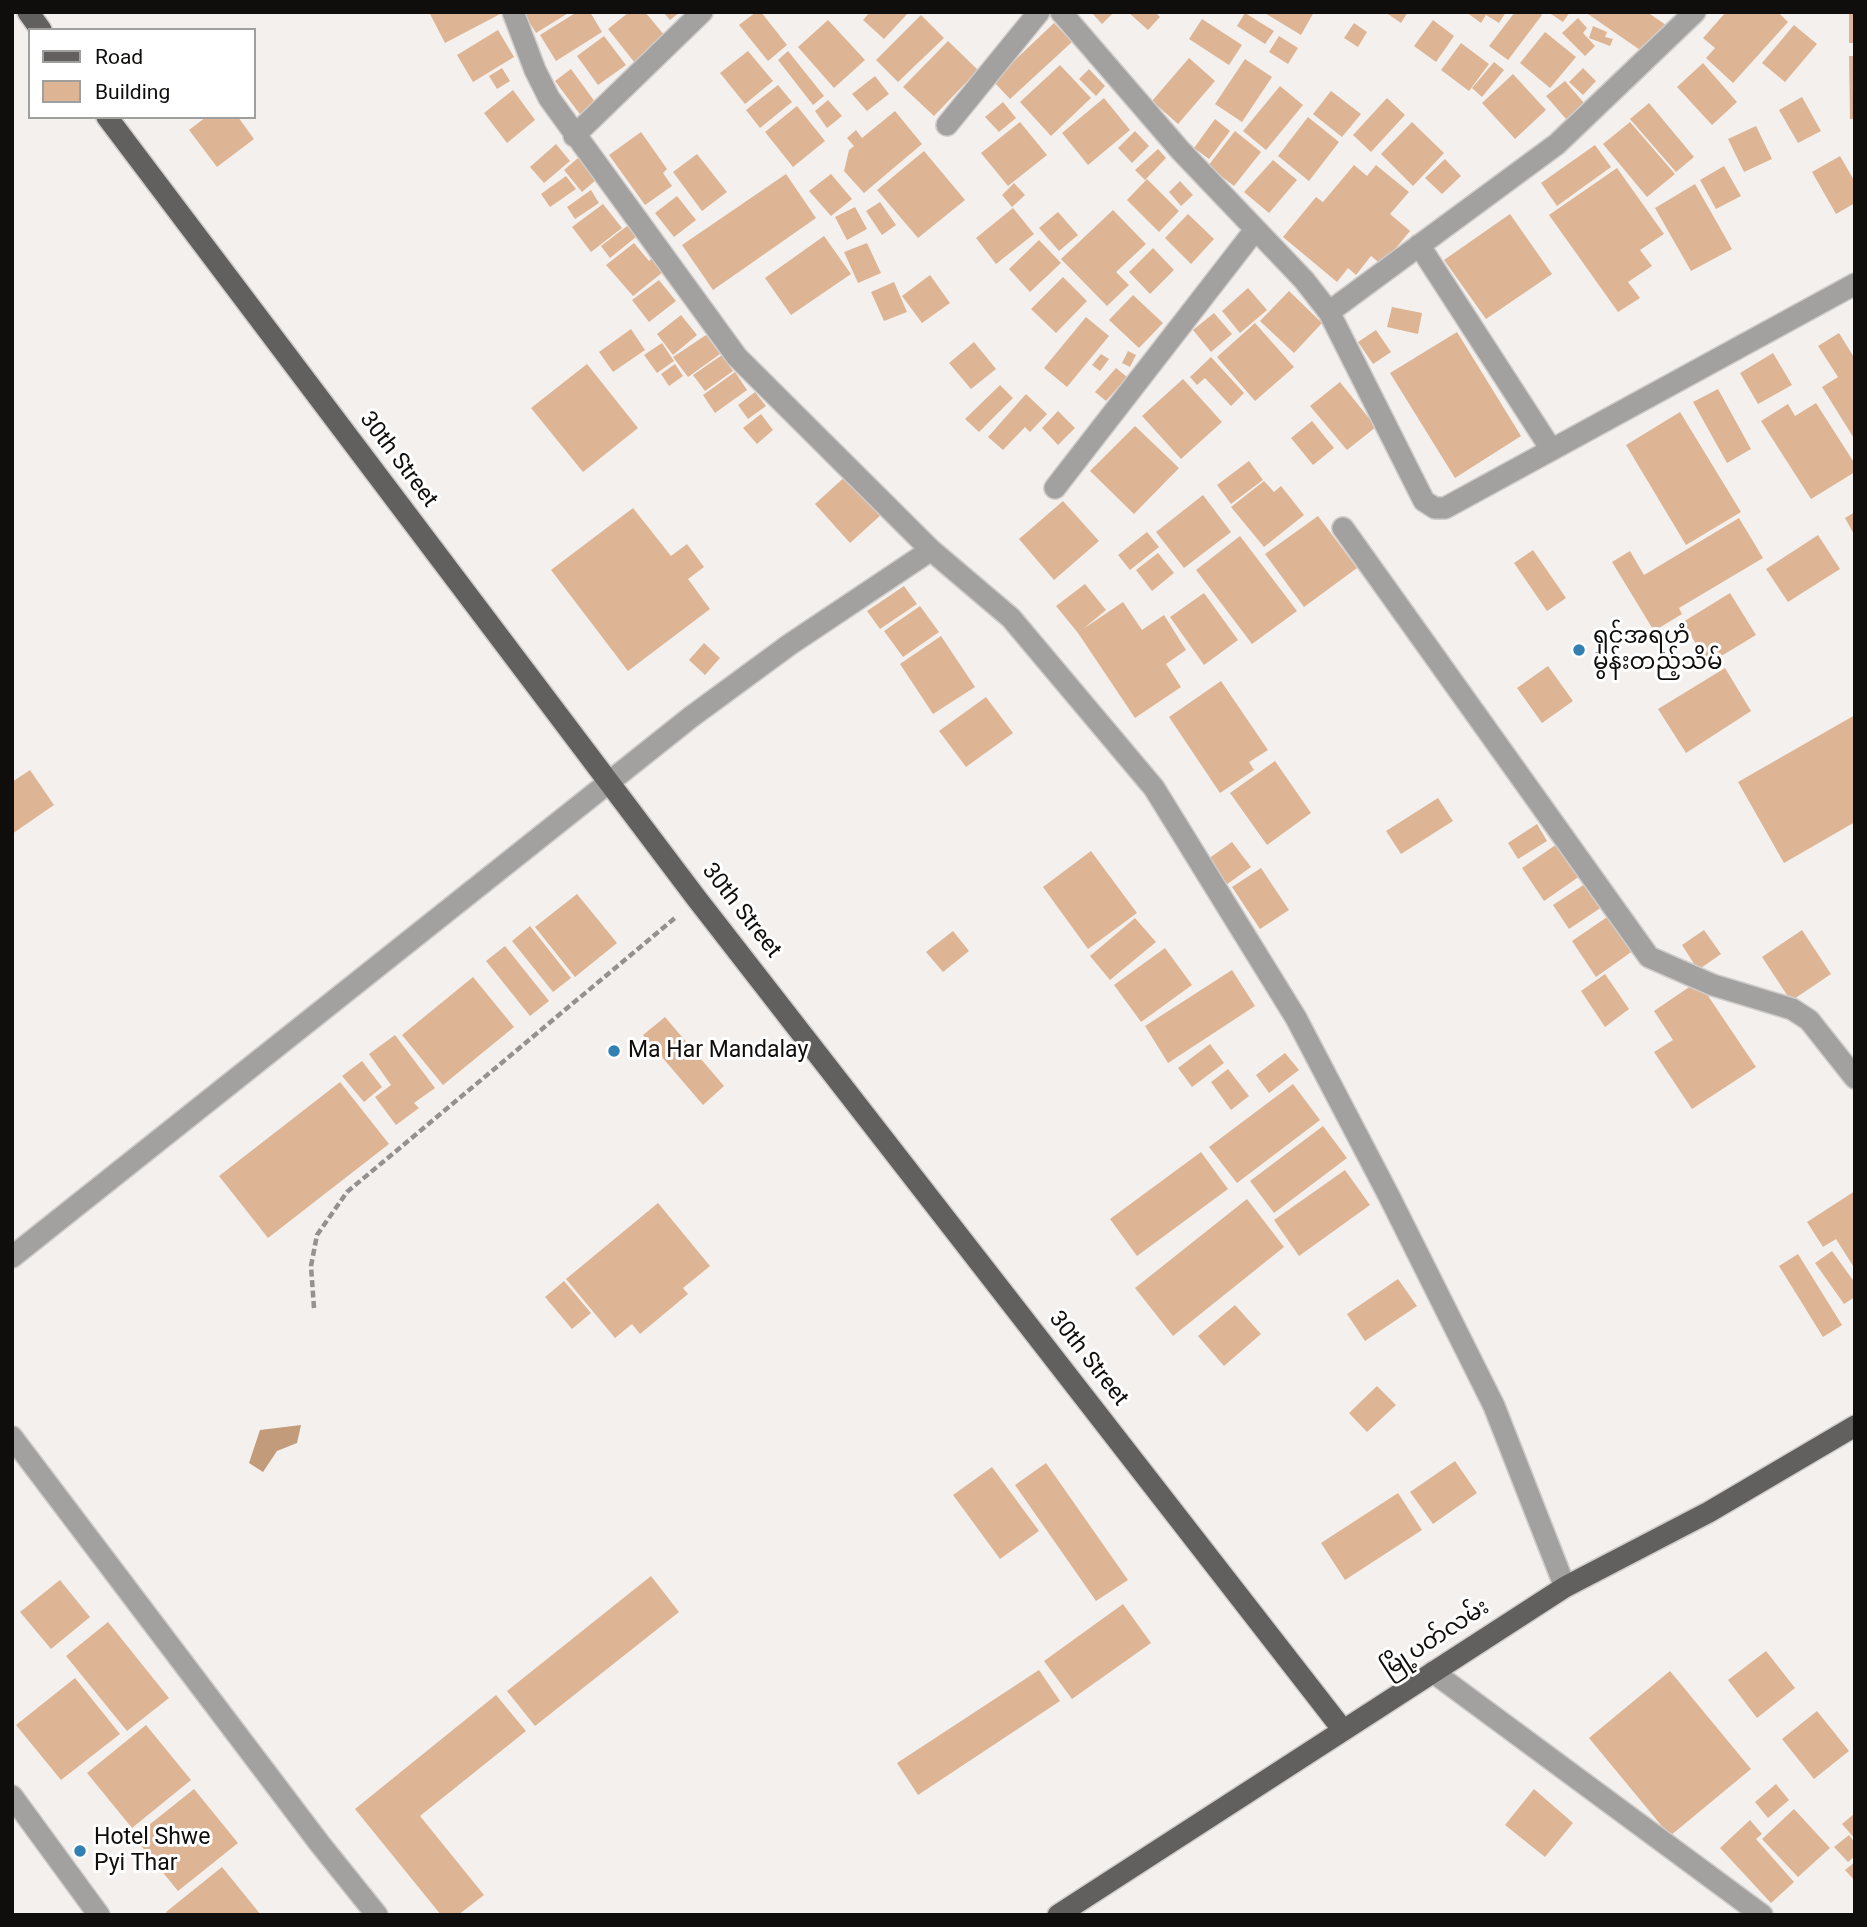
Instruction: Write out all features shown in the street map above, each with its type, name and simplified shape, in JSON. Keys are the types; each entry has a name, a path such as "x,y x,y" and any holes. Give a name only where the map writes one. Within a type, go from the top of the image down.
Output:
{"main road":[{"path":"28,12 40,28"},
{"name":"30th Street","path":"109,119 698,899 1343,1730"},
{"name":"မြို့ပတ်လမ်း","path":"1058,1915 1565,1587 1709,1512 1855,1426"}],"street":[{"path":"513,12 535,70 549,98 737,357 931,550 1011,618 1154,788 1289,1006 1395,1208 1494,1406 1565,1587"},
{"path":"574,136 702,12"},
{"path":"947,125 1039,12"},
{"path":"1061,12 1180,150 1304,280 1329,312 1424,501 1435,508 1445,508 1855,284"},
{"path":"1329,312 1557,144 1695,12"},
{"path":"1055,488 1255,230"},
{"path":"1419,245 1551,449"},
{"path":"1343,528 1649,957 1713,985 1792,1009 1809,1020 1855,1078"},
{"path":"12,1257 691,716 789,645 931,550"},
{"path":"12,1437 320,1844 377,1915"},
{"path":"1433,1672 1762,1915"},
{"path":"12,1796 99,1915"}],"path":[{"path":"314,1308 311,1266 317,1235 347,1192 698,899"}],"shaded area":[{"path":"301,1425 297,1443 277,1451 263,1472 249,1463 260,1430"}],"building":[{"path":"504,12 445,43 430,14"},
{"path":"523,12 570,12 536,33"},
{"path":"577,12 590,12 602,32 556,61 540,35"},
{"path":"629,12 645,12 666,37 635,63 608,29"},
{"path":"663,12 680,12 670,20"},
{"path":"756,12 761,12 787,45 768,61 739,25"},
{"path":"870,12 909,12 884,39 863,20"},
{"path":"1091,12 1114,12 1102,24"},
{"path":"1128,12 1155,12 1160,17 1148,30"},
{"path":"1263,12 1314,12 1301,35"},
{"path":"1385,12 1408,12 1401,23"},
{"path":"1466,12 1506,12 1499,23 1486,15 1481,23"},
{"path":"1515,12 1539,12 1542,15 1508,60 1489,46"},
{"path":"1548,12 1570,12 1563,22"},
{"path":"1585,12 1647,12 1666,25 1646,54"},
{"path":"1726,12 1778,12 1788,22 1733,83 1706,58 1715,48 1703,38"},
{"path":"1849,12 1855,12 1855,43 1849,43"},
{"path":"1245,13 1274,31 1265,44 1237,26"},
{"path":"921,15 944,38 898,82 876,60"},
{"path":"1578,18 1587,28 1583,33 1595,46 1585,56 1562,33"},
{"path":"1202,19 1242,45 1229,65 1189,39"},
{"path":"828,20 865,60 834,88 798,47"},
{"path":"1433,20 1454,36 1436,62 1414,46"},
{"path":"1054,23 1072,42 1010,99 993,81"},
{"path":"1354,23 1367,32 1358,47 1344,38"},
{"path":"1794,25 1817,44 1785,82 1762,63"},
{"path":"1593,26 1607,32 1605,37 1613,39 1610,46 1589,38"},
{"path":"498,30 514,57 473,82 457,55"},
{"path":"1545,32 1576,57 1550,88 1520,63"},
{"path":"604,36 626,65 598,85 577,56"},
{"path":"1279,36 1298,48 1288,64 1269,52"},
{"path":"948,41 978,70 934,116 903,87"},
{"path":"1461,43 1489,64 1469,91 1441,70"},
{"path":"748,51 773,81 745,104 720,73"},
{"path":"788,51 824,96 813,105 778,60"},
{"path":"1849,56 1855,56 1855,119 1850,119"},
{"path":"1189,58 1215,81 1178,124 1152,101"},
{"path":"1245,59 1272,77 1242,122 1215,104"},
{"path":"1494,62 1504,70 1482,97 1472,88"},
{"path":"1703,63 1737,102 1712,125 1677,87"},
{"path":"1060,65 1091,98 1051,136 1020,102"},
{"path":"502,68 510,81 497,89 489,76"},
{"path":"1583,68 1596,81 1583,95 1569,82"},
{"path":"571,69 598,106 582,117 555,81"},
{"path":"1089,69 1105,86 1096,96 1079,79"},
{"path":"1513,74 1546,110 1515,139 1482,103"},
{"path":"875,76 889,94 867,111 852,94"},
{"path":"1565,81 1591,111 1573,127 1546,96"},
{"path":"778,85 792,102 760,128 746,110"},
{"path":"1280,86 1303,105 1266,150 1243,131"},
{"path":"513,90 535,120 507,143 484,113"},
{"path":"1331,91 1361,114 1342,137 1313,114"},
{"path":"1802,97 1821,131 1798,143 1779,110"},
{"path":"1104,98 1130,130 1088,165 1062,133"},
{"path":"1387,98 1405,115 1371,152 1353,135"},
{"path":"828,100 842,116 827,128 815,111"},
{"path":"1003,102 1016,118 999,132 985,117"},
{"path":"1649,103 1694,157 1676,172 1630,119"},
{"path":"797,106 825,141 793,167 765,132"},
{"path":"895,111 922,144 864,193 844,171 849,150 854,146 847,138 856,130 862,138"},
{"path":"1308,117 1339,142 1309,181 1278,156"},
{"path":"203,119 239,119 254,139 217,167 189,130"},
{"path":"1215,119 1230,131 1209,159 1194,148"},
{"path":"1020,122 1047,155 1008,186 981,153"},
{"path":"1412,122 1444,153 1413,186 1381,154"},
{"path":"1630,122 1675,174 1647,197 1603,144"},
{"path":"1756,126 1772,159 1744,172 1728,139"},
{"path":"1135,131 1149,146 1132,163 1118,148"},
{"path":"1235,131 1261,152 1234,186 1208,166"},
{"path":"641,132 667,169 663,173 672,186 645,205 609,155"},
{"path":"556,144 570,161 544,183 530,167"},
{"path":"1595,145 1611,167 1557,206 1541,183"},
{"path":"1158,149 1166,158 1145,180 1135,170"},
{"path":"924,151 965,200 918,238 877,190"},
{"path":"697,154 727,192 702,211 673,172"},
{"path":"1840,156 1855,182 1855,203 1836,214 1812,172"},
{"path":"578,158 596,180 582,192 564,170"},
{"path":"1445,159 1461,176 1442,194 1425,178"},
{"path":"1273,160 1297,180 1269,213 1244,192"},
{"path":"1354,165 1367,176 1376,165 1409,192 1390,214 1410,231 1382,265 1371,256 1356,275 1348,268 1337,282 1283,237 1316,197 1323,202"},
{"path":"1724,166 1741,196 1716,209 1700,180"},
{"path":"1617,168 1664,234 1640,250 1652,266 1628,282 1640,298 1618,312 1549,215"},
{"path":"786,174 816,218 713,290 682,245"},
{"path":"831,174 852,199 831,216 809,191"},
{"path":"566,176 576,189 550,207 541,194"},
{"path":"1147,179 1179,211 1159,232 1127,200"},
{"path":"1180,181 1193,195 1181,206 1169,192"},
{"path":"1014,183 1025,195 1012,207 1002,195"},
{"path":"1695,184 1732,249 1691,271 1655,208"},
{"path":"591,190 599,203 575,219 567,207"},
{"path":"677,196 696,220 674,237 655,213"},
{"path":"880,202 896,225 882,235 866,211"},
{"path":"603,204 622,228 591,252 572,227"},
{"path":"855,207 867,229 847,240 835,217"},
{"path":"1013,208 1034,234 996,264 976,238"},
{"path":"1113,210 1146,244 1116,272 1129,285 1107,306 1061,259"},
{"path":"1058,212 1078,235 1059,251 1039,228"},
{"path":"1188,214 1214,239 1191,264 1165,238"},
{"path":"1510,214 1552,274 1486,319 1444,260"},
{"path":"627,226 636,237 610,258 601,246"},
{"path":"824,236 851,274 791,315 765,278"},
{"path":"1039,240 1061,263 1030,292 1009,269"},
{"path":"634,243 649,261 652,258 663,272 633,296 606,265"},
{"path":"867,243 881,273 858,283 844,252"},
{"path":"1153,248 1174,270 1150,294 1129,272"},
{"path":"930,275 950,303 922,323 902,296"},
{"path":"1063,277 1087,301 1056,333 1031,309"},
{"path":"659,280 676,301 649,322 632,300"},
{"path":"894,282 907,312 884,321 871,292"},
{"path":"1248,288 1267,310 1240,333 1222,311"},
{"path":"1289,291 1322,323 1294,353 1260,321"},
{"path":"1133,295 1163,323 1139,348 1109,320"},
{"path":"1392,307 1422,313 1418,334 1387,327"},
{"path":"1214,313 1232,334 1211,352 1193,330"},
{"path":"681,315 697,335 673,355 657,334"},
{"path":"1086,317 1109,336 1067,387 1044,368"},
{"path":"1255,323 1294,367 1255,401 1217,357"},
{"path":"631,329 645,350 613,372 599,352"},
{"path":"1376,330 1391,352 1373,364 1358,342"},
{"path":"1457,332 1521,436 1455,478 1390,373"},
{"path":"1839,333 1855,359 1855,440 1822,387 1838,377 1818,346"},
{"path":"706,335 720,354 688,377 673,357"},
{"path":"974,342 996,369 971,389 949,363"},
{"path":"662,343 674,361 657,373 644,355"},
{"path":"1128,351 1136,355 1130,367 1122,363"},
{"path":"1773,353 1792,385 1758,404 1740,373"},
{"path":"1101,354 1109,359 1100,371 1092,365"},
{"path":"722,355 733,371 705,391 693,375"},
{"path":"1211,357 1244,393 1231,406 1205,378 1197,385 1190,377"},
{"path":"587,364 638,428 583,472 531,408"},
{"path":"675,364 683,376 669,386 661,374"},
{"path":"1116,368 1127,377 1106,401 1095,392"},
{"path":"735,372 747,390 715,413 703,395"},
{"path":"1183,379 1222,422 1181,459 1142,416"},
{"path":"1340,382 1376,427 1347,450 1310,406"},
{"path":"1000,385 1013,398 979,432 965,419"},
{"path":"1718,389 1751,449 1727,463 1693,402"},
{"path":"755,392 766,406 748,419 738,405"},
{"path":"1026,394 1047,414 1030,432 1025,427 1003,450 988,437"},
{"path":"1816,403 1855,464 1855,472 1811,499 1761,421 1788,404 1795,416"},
{"path":"1058,411 1075,428 1058,445 1042,428"},
{"path":"1680,412 1741,512 1686,545 1626,445"},
{"path":"761,414 773,430 757,444 743,428"},
{"path":"1312,421 1334,448 1313,465 1291,438"},
{"path":"1135,426 1179,468 1134,514 1090,471"},
{"path":"1249,461 1263,480 1231,504 1217,485"},
{"path":"848,474 883,513 850,543 815,504"},
{"path":"1264,481 1274,492 1281,486 1304,515 1264,547 1231,507"},
{"path":"1203,495 1231,532 1184,568 1156,532"},
{"path":"1063,501 1099,541 1054,580 1019,539"},
{"path":"633,508 671,556 687,544 704,567 688,579 710,609 628,671 551,570"},
{"path":"1855,512 1855,536 1845,518"},
{"path":"1318,516 1357,568 1304,607 1265,554"},
{"path":"1739,518 1763,558 1679,608 1682,614 1654,631 1612,562 1630,551 1644,575"},
{"path":"1147,532 1159,547 1130,570 1118,555"},
{"path":"1818,535 1840,569 1788,602 1766,569"},
{"path":"1240,536 1297,611 1252,644 1196,570"},
{"path":"1533,550 1566,598 1547,611 1514,563"},
{"path":"1158,553 1174,573 1152,591 1136,570"},
{"path":"1085,584 1106,610 1083,629 1123,602 1142,630 1164,615 1186,650 1166,664 1181,687 1135,718 1078,633 1056,606"},
{"path":"904,586 917,604 880,629 867,611"},
{"path":"1204,593 1238,640 1204,665 1170,617"},
{"path":"1730,593 1756,635 1708,664 1683,622"},
{"path":"920,606 939,632 903,657 884,631"},
{"path":"941,636 975,687 933,714 900,664"},
{"path":"704,643 720,658 705,675 689,660"},
{"path":"1548,666 1573,701 1542,723 1517,688"},
{"path":"1725,668 1751,711 1686,753 1658,709"},
{"path":"1221,681 1268,750 1249,762 1254,770 1220,793 1169,717"},
{"path":"986,697 1013,733 966,767 939,731"},
{"path":"1855,715 1855,822 1784,863 1738,782"},
{"path":"1275,761 1311,813 1267,845 1230,793"},
{"path":"30,770 54,805 12,834 12,782"},
{"path":"1438,798 1453,821 1401,854 1386,831"},
{"path":"1537,824 1547,841 1518,859 1508,843"},
{"path":"1232,842 1251,867 1226,885 1208,859"},
{"path":"1557,844 1580,876 1544,901 1522,868"},
{"path":"1091,851 1137,913 1088,949 1043,887"},
{"path":"1261,868 1289,910 1260,929 1232,887"},
{"path":"1588,882 1605,905 1569,929 1553,905"},
{"path":"577,894 617,943 575,977 535,927"},
{"path":"1613,913 1637,948 1596,977 1572,941"},
{"path":"1135,918 1156,942 1110,980 1090,956"},
{"path":"530,926 571,978 553,992 512,941"},
{"path":"1704,930 1721,954 1698,970 1682,945"},
{"path":"1802,930 1831,974 1791,1001 1762,957"},
{"path":"953,931 969,951 943,972 926,952"},
{"path":"505,946 549,1001 530,1016 486,961"},
{"path":"1165,948 1192,985 1141,1022 1114,985"},
{"path":"1232,970 1255,1006 1168,1063 1145,1026"},
{"path":"1605,974 1629,1009 1605,1027 1581,991"},
{"path":"473,977 514,1027 443,1085 402,1035"},
{"path":"1698,981 1756,1067 1692,1109 1654,1052 1673,1040 1654,1011"},
{"path":"665,1017 724,1086 703,1105 643,1035"},
{"path":"395,1035 435,1088 414,1103 419,1108 396,1125 375,1097 391,1085 369,1054"},
{"path":"1210,1044 1224,1063 1192,1087 1178,1068"},
{"path":"1285,1053 1299,1070 1269,1093 1256,1075"},
{"path":"362,1061 382,1087 364,1102 342,1076"},
{"path":"1228,1069 1249,1096 1231,1110 1211,1082"},
{"path":"340,1082 389,1144 268,1238 219,1176"},
{"path":"1293,1084 1320,1120 1237,1183 1209,1147"},
{"path":"1323,1126 1347,1158 1274,1213 1250,1181"},
{"path":"1201,1152 1228,1189 1137,1256 1110,1219"},
{"path":"1345,1170 1370,1205 1299,1256 1274,1220"},
{"path":"1855,1191 1855,1269 1836,1239 1823,1247 1807,1222"},
{"path":"1247,1199 1284,1247 1173,1336 1135,1288"},
{"path":"658,1203 710,1266 683,1288 688,1294 640,1334 632,1324 615,1338 566,1279"},
{"path":"1832,1251 1855,1283 1855,1297 1844,1304 1815,1263"},
{"path":"1798,1254 1842,1325 1823,1337 1779,1266"},
{"path":"1398,1279 1417,1306 1365,1341 1347,1314"},
{"path":"564,1281 591,1313 572,1329 545,1297"},
{"path":"1235,1305 1261,1334 1224,1366 1198,1336"},
{"path":"1377,1386 1396,1405 1367,1432 1349,1413"},
{"path":"1455,1461 1477,1493 1433,1524 1410,1492"},
{"path":"1046,1463 1128,1580 1096,1601 1015,1485"},
{"path":"992,1467 1039,1531 1000,1559 953,1495"},
{"path":"1398,1493 1422,1530 1345,1580 1321,1543"},
{"path":"651,1576 679,1612 535,1726 507,1691"},
{"path":"60,1580 90,1617 51,1649 20,1612"},
{"path":"1123,1604 1151,1643 1072,1699 1044,1661"},
{"path":"108,1622 169,1698 127,1731 66,1656"},
{"path":"1766,1651 1795,1688 1757,1718 1728,1680"},
{"path":"1039,1670 1060,1701 918,1795 897,1763"},
{"path":"1670,1671 1751,1769 1670,1836 1589,1738"},
{"path":"75,1678 120,1734 61,1780 16,1725"},
{"path":"496,1695 526,1731 420,1816 484,1895 458,1915 441,1915 355,1809"},
{"path":"1817,1711 1849,1751 1814,1779 1782,1739"},
{"path":"146,1725 191,1780 132,1828 87,1773"},
{"path":"1776,1784 1789,1800 1768,1818 1755,1802"},
{"path":"194,1789 238,1843 178,1891 134,1837"},
{"path":"1534,1789 1573,1823 1545,1857 1505,1825"},
{"path":"1794,1809 1830,1848 1798,1877 1762,1839"},
{"path":"1855,1813 1855,1839 1842,1824"},
{"path":"1750,1820 1762,1834 1756,1839 1794,1882 1771,1903 1720,1848"},
{"path":"1849,1835 1855,1843 1855,1856 1848,1862 1834,1847"},
{"path":"1855,1862 1855,1881 1845,1870"},
{"path":"222,1867 261,1915 168,1915 166,1912"}],"place":[{"name":"ရှင်အရဟံ မွန်းတည့်သိမ်","path":"1579,650"},
{"name":"Ma Har Mandalay","path":"614,1051"},
{"name":"Hotel Shwe Pyi Thar","path":"80,1851"}]}
